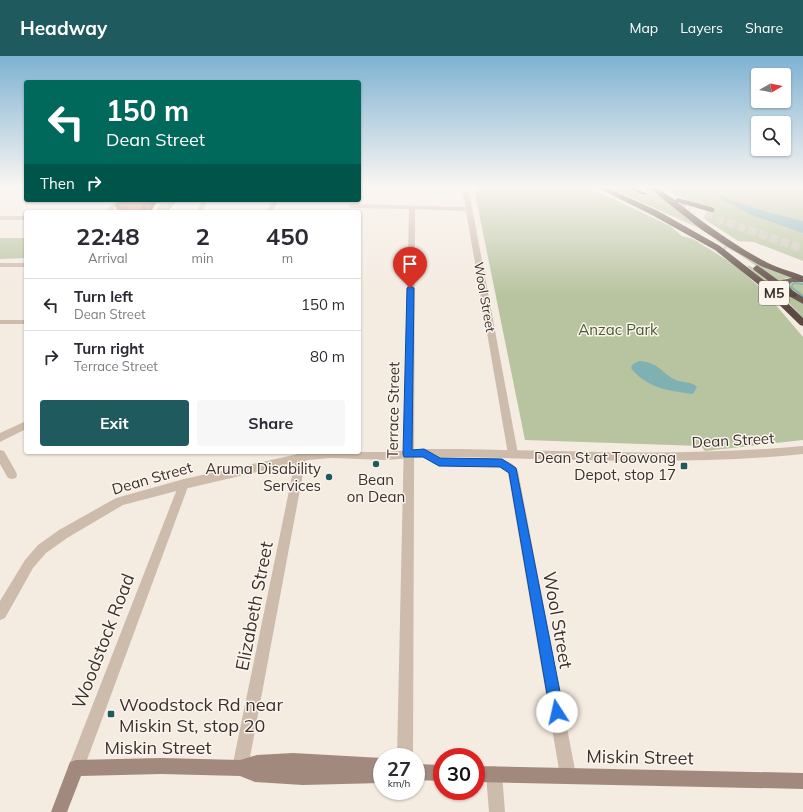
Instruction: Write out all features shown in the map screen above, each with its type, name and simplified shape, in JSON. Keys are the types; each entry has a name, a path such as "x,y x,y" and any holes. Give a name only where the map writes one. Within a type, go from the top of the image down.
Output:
{"highway":[{"path":"680,223 726,247 803,301"},
{"name":"M5","path":"698,223 726,247 803,323"},
{"path":"726,247 803,272"},
{"name":"M5","path":"726,247 803,280"},
{"path":"793,295 786,289 784,283 789,280 803,280"}],"main road":[{"name":"Miskin Street","path":"76,768 160,766 240,768 257,763 293,761 373,765"},
{"name":"Woodstock Road","path":"59,812 76,768"},
{"name":"Miskin Street","path":"240,768 255,774 303,777 373,776"},
{"name":"Miskin Street","path":"485,774 803,781"}],"street":[{"name":"Terrace Street","path":"405,748 412,223"},
{"name":"Wool Street","path":"473,223 513,454"},
{"path":"0,265 24,265"},
{"path":"0,322 24,321"},
{"path":"0,438 24,426"},
{"name":"Dean Street","path":"0,613 23,573 42,549 63,534 120,501 142,494 302,455 386,456 424,453 711,457 754,455 803,450"},
{"name":"Wool Street","path":"424,453 439,462 502,463 513,471 568,775"},
{"path":"0,454 12,475"},
{"name":"Elizabeth Street","path":"240,768 302,455"},
{"name":"Woodstock Road","path":"76,768 184,484"},
{"path":"494,774 497,812"}],"green space":[{"name":"Anzac Park","path":"481,223 664,223 682,236 693,239 735,265 764,291 803,337 803,440 705,451 701,446 525,440"},
{"path":"688,223 694,223 701,229"},
{"path":"711,223 803,223 803,261 754,242 738,241"},
{"path":"0,238 24,238 24,258 0,259"},
{"path":"715,240 796,278 786,278 780,282"},
{"path":"747,266 750,266 803,304 803,318 787,301"},
{"path":"796,281 803,282 803,298 788,287 788,284"}],"water":[{"path":"775,223 803,223 803,233"},
{"path":"639,361 651,363 676,380 692,384 697,387 693,394 667,390 651,384 637,375 631,368 633,364"}],"waterway":[{"path":"803,284 794,283 791,287 803,296"}],"tunnel":[{"path":"729,223 803,249"}],"place":[{"name":"Bean on Dean","path":"376,464"},
{"name":"Dean St at Toowong Depot, stop 17","path":"684,466"},
{"name":"Aruma Disability Services","path":"329,477"},
{"name":"Woodstock Rd near Miskin St, stop 20","path":"111,714"}],"route":[{"path":"410,288 408,454 424,453 439,462 502,463 513,471 557,712"}]}
